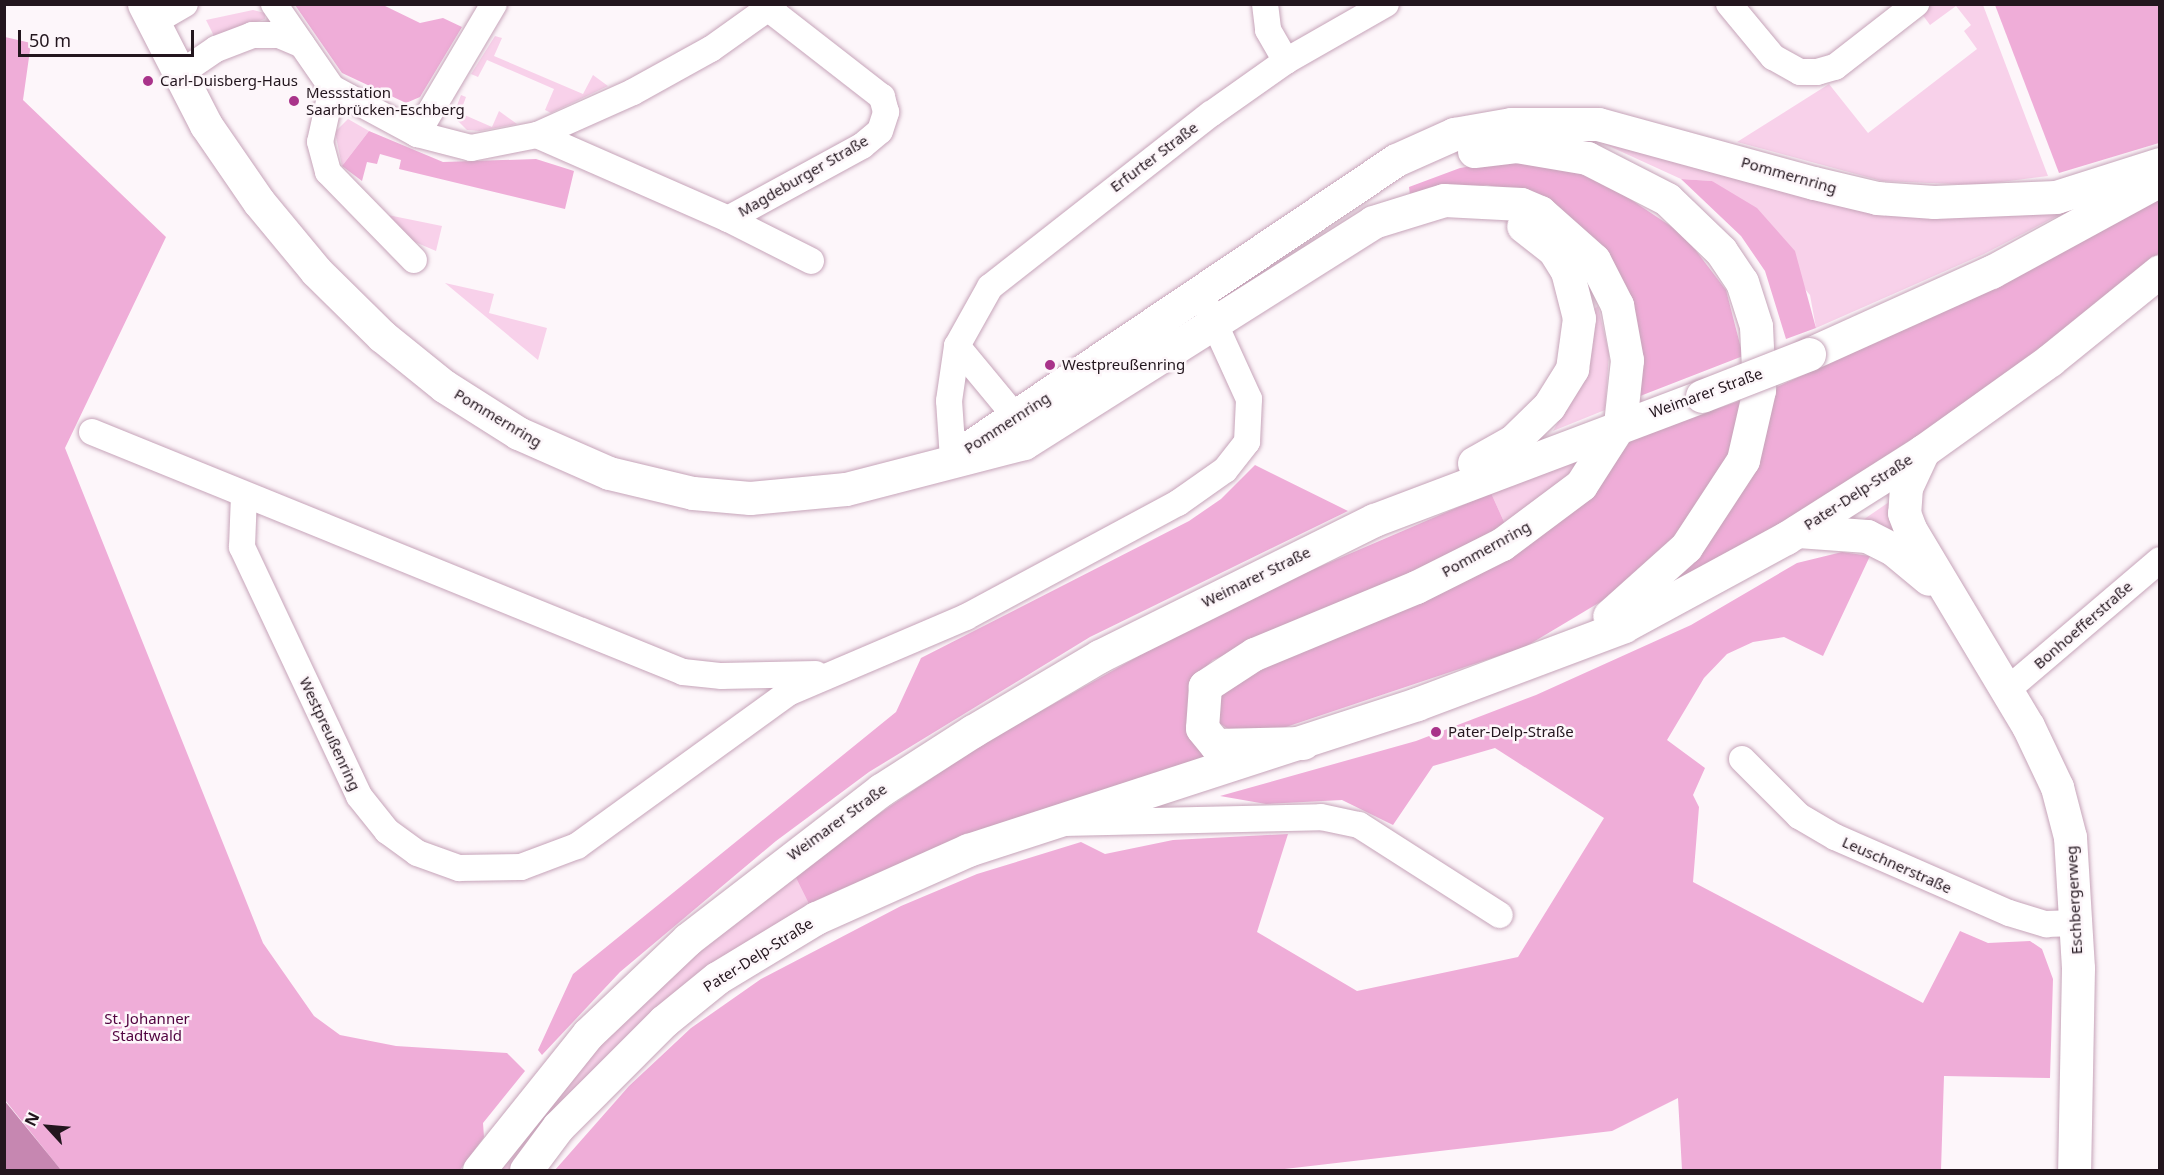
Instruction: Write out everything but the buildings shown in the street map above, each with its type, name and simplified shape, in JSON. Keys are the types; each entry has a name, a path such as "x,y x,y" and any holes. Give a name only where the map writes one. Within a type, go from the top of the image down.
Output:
{"street":[{"path":"148,14 185,4"},
{"name":"Magdeburger Straße","path":"274,4 332,88 417,134 471,148 537,135 633,92 772,7 882,97 886,112 880,131 862,146 728,219"},
{"path":"417,134 494,4"},
{"path":"1265,4 1268,30 1286,61"},
{"name":"Erfurter Straße","path":"953,459 949,401 957,346 990,287 1168,145 1286,61 1386,4"},
{"path":"1728,4 1773,57 1800,72 1817,72 1834,67 1916,4"},
{"name":"Pommernring","path":"148,14 178,75 259,202 316,271 414,363 518,433 636,481 721,497 846,489 953,459 1024,443 1048,431 1209,309 1331,208 1396,160 1454,134 1510,124 1598,124 1824,185 1934,202 2056,196 2160,164"},
{"path":"178,75 216,49 252,35 279,35 302,45"},
{"path":"332,88 320,142 328,172 414,260"},
{"name":"Magdeburger Straße","path":"537,135 728,219 812,261"},
{"name":"Pommernring","path":"1331,208 1399,171 1461,152 1516,146 1554,150 1598,161 1667,199 1695,223 1742,282 1758,338 1759,390 1752,435 1727,489 1686,547 1644,590 1524,667"},
{"name":"Weimarer Straße","path":"479,1170 548,1080 635,987 777,866 881,790 1100,656 1374,520 1620,424 1702,396 1809,354 1991,272 2160,180"},
{"path":"1374,520 1513,441 1549,406 1572,369 1579,318 1568,272 1541,238 1471,200"},
{"name":"Pommernring","path":"953,459 1014,415 1373,222 1409,207 1471,200 1521,204 1540,212 1594,260 1625,328 1627,360 1620,424 1581,485 1502,544 1416,587 1254,654 1205,686 1202,728 1216,745 1228,749 1303,743"},
{"name":"Pater-Delp-Straße","path":"526,1170 617,1064 717,978 861,896 1048,821 1303,743 1524,667 1624,626 1798,531 1923,451 2050,360 2160,271"},
{"name":"Westpreußenring","path":"244,495 242,547 359,796 387,831 417,853 459,868 521,867 577,846 735,728 825,673 966,617 1178,502 1225,470 1247,442 1251,422 1239,368 1209,309"},
{"path":"957,346 1014,415"},
{"name":"Westpreußenring","path":"92,432 683,672 722,676 825,673"},
{"name":"Eschbergerweg","path":"1923,451 1906,487 1904,513 1942,591 2006,691 2057,787 2070,837 2076,923 2074,1170"},
{"name":"Eschbergerweg","path":"1798,531 1867,536 1894,550 1942,591"},
{"name":"Bonhoefferstraße","path":"2006,691 2160,560"},
{"name":"Leuschnerstraße","path":"1742,759 1799,816 1835,837 2009,913 2046,924 2076,923"},
{"name":"Pater-Delp-Straße","path":"1048,821 1098,826 1321,817 1359,825 1500,915"}],"shaded area":[{"path":"1926,5 1983,5 2048,176 1978,185 1882,181 1737,142 1829,84 1868,133 1977,49 1964,31 1971,25 1956,6 1930,25 1919,10"},
{"path":"253,10 265,13 265,19 214,36 206,20"},
{"path":"495,36 502,38 494,56 583,94 593,75 608,86 551,113 545,110 554,89 487,60 478,77 471,74"},
{"path":"461,95 466,97 460,113 492,127 499,111 517,124 480,131 467,130 453,116"},
{"path":"348,119 369,131 342,166 335,132"},
{"path":"1598,141 1923,215 2020,216 2080,204 1984,254 1816,328 1810,295 1712,181 1681,179"},
{"path":"378,213 442,226 436,251 408,239"},
{"path":"445,283 494,294 489,313 547,328 538,360"},
{"path":"1598,306 1609,354 1605,410 1553,431 1584,376 1592,349 1593,310"},
{"path":"1588,450 1573,471 1505,524 1491,493"},
{"path":"1892,500 1906,540 1857,524"},
{"path":"793,872 810,906 513,1170 495,1170 599,1044 696,950"},
{"path":"4,1100 53,1160 61,1170 5,1170"}],"green space":[{"path":"295,5 383,5 420,23 443,18 462,27 420,97 406,103 342,73"},
{"path":"1995,5 2159,5 2159,143 2059,173"},
{"name":"St. Johanner Stadtwald","path":"5,37 31,43 23,100 166,237 65,448 263,943 314,1016 340,1035 396,1046 507,1053 525,1071 483,1123 484,1137 460,1170 61,1170 5,1100"},
{"path":"369,131 443,162 536,159 574,171 565,209 399,169 401,160 380,154 377,164 367,162 362,181 342,166"},
{"path":"1514,159 1594,175 1684,235 1726,290 1743,356 1635,398 1638,349 1525,194 1487,185 1410,195 1409,187 1460,168"},
{"path":"1681,179 1712,181 1757,208 1795,251 1816,328 1786,339 1765,271 1741,236"},
{"path":"2159,195 2159,253 2104,301 1982,394 1676,591 1671,580 1756,465 1777,387 1997,286"},
{"path":"1742,400 1730,455 1693,517 1637,580 1525,647 1280,729 1233,732 1219,723 1222,689 1238,678 1507,557 1591,497 1632,438"},
{"path":"1255,465 1348,511 1090,637 869,772 776,841 620,972 542,1055 538,1050 573,974 896,712 921,658 1189,521 1221,499"},
{"path":"1491,493 1505,524 1414,573 1213,660 1193,679 1215,759 964,837 810,906 793,872 982,744 1226,607"},
{"path":"1842,552 1870,556 1823,656 1784,637 1753,642 1727,654 1704,678 1667,740 1705,768 1693,795 1699,807 1693,882 1923,1003 1960,931 1988,943 2030,941 2042,949 2053,979 2050,1078 1944,1076 1941,1170 1682,1170 1678,1098 1612,1131 1276,1170 555,1170 629,1086 691,1028 761,979 901,906 977,874 1081,842 1105,854 1173,840 1288,834 1257,932 1357,991 1518,957 1604,818 1495,748 1433,766 1393,825 1342,800 1266,804 1220,796 1416,741 1536,695 1691,625 1797,563"}],"place":[{"name":"Carl-Duisberg-Haus","path":"148,81"},
{"name":"Messstation Saarbrücken-Eschberg","path":"294,101"},
{"name":"Westpreußenring","path":"1050,365"},
{"name":"Pater-Delp-Straße","path":"1436,732"}]}
